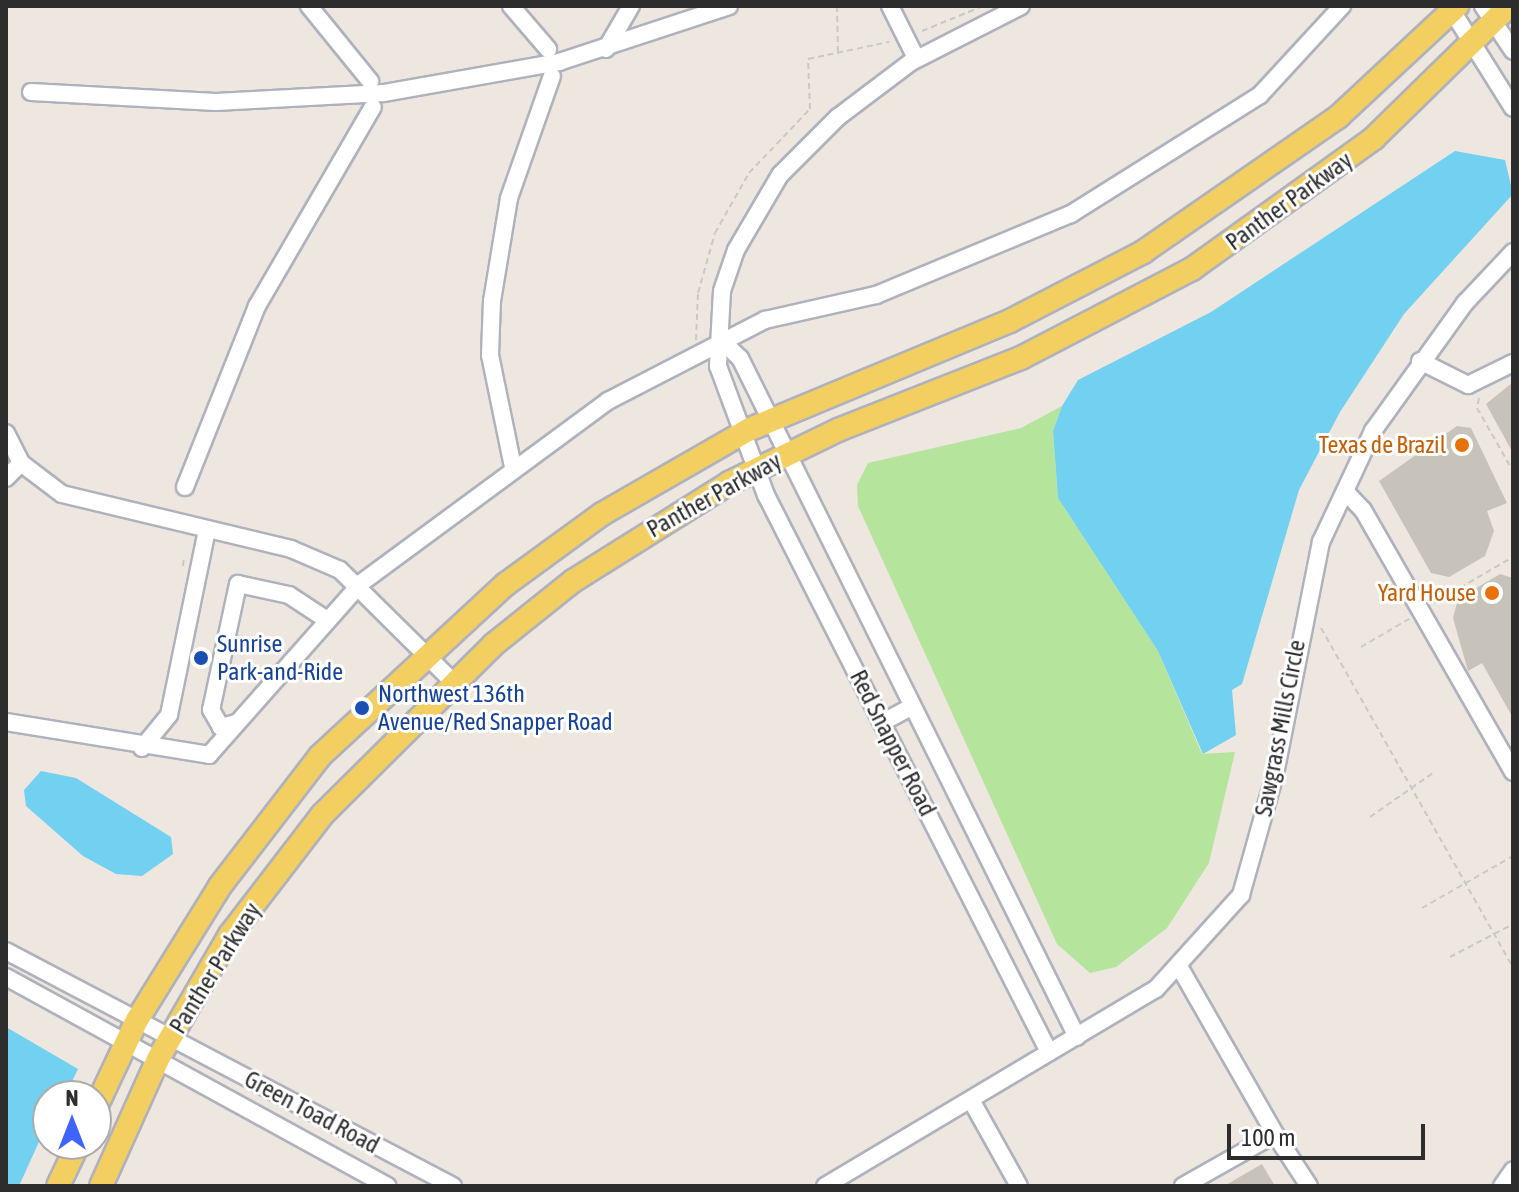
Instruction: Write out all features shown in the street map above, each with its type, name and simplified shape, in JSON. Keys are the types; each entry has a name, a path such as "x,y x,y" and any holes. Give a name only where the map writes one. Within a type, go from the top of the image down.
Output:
{"main road":[{"name":"Panther Parkway","path":"109,1080 137,1020 220,886 320,756 427,652 591,522 748,430 1010,321 1143,252 1287,157 1453,7"},
{"name":"Panther Parkway","path":"101,1186 158,1059 230,935 312,827 452,681 573,581 754,470 1044,348 1192,269 1349,158 1475,41 1496,11"},
{"path":"58,1186 70,1160"}],"street":[{"path":"309,6 370,81"},
{"path":"511,6 548,49"},
{"path":"606,49 631,6"},
{"path":"31,92 174,102 302,100 483,78 606,49 729,6"},
{"path":"890,6 916,58"},
{"name":"Red Snapper Road","path":"1021,6 916,58 838,117 760,205 722,291 718,366 748,430 754,470 1049,1052"},
{"path":"6,722 203,757 361,583 513,467 696,351 720,339 765,320 876,295 1071,214 1260,95 1342,6"},
{"path":"1453,7 1513,108"},
{"path":"1496,11 1513,51"},
{"path":"513,467 490,355 492,301 523,145 552,76"},
{"path":"185,487 257,306 373,107"},
{"name":"Sawgrass Mills Circle","path":"825,1186 1077,1037 1180,968 1241,895 1275,774 1321,542 1345,491 1420,361 1513,252"},
{"name":"Red Snapper Road","path":"720,339 740,358 785,455 1077,1037"},
{"path":"1420,361 1468,385 1513,363"},
{"path":"6,433 21,463 62,494 291,549 361,583 452,681"},
{"path":"6,478 21,463"},
{"path":"1345,491 1421,611 1513,772"},
{"path":"142,748 169,715 207,530"},
{"path":"236,723 221,727 211,710 238,584 289,595 327,620"},
{"path":"883,722 911,707"},
{"name":"Green Toad Road","path":"6,951 446,1184"},
{"path":"1180,968 1275,1134 1309,1186"},
{"name":"Green Toad Road","path":"6,977 387,1186"},
{"path":"971,1100 1019,1186"},
{"path":"1183,1186 1275,1134"},
{"path":"1502,1186 1513,1170"}],"path":[{"path":"837,6 838,55"},
{"path":"696,351 698,293 715,233 749,173 805,118 814,96 809,68"},
{"path":"1491,389 1477,408 1513,471"},
{"path":"1361,647 1513,557"},
{"path":"1306,606 1513,968"},
{"path":"1370,817 1409,786 1433,773"},
{"path":"1422,908 1513,856"},
{"path":"1450,957 1513,924"}],"green space":[{"path":"1062,406 1053,431 1058,498 1158,651 1202,754 1235,752 1209,863 1167,928 1116,967 1090,973 1057,944 858,506 857,485 868,463 1021,428"}],"water":[{"path":"1455,151 1505,160 1513,194 1404,314 1340,412 1299,490 1242,684 1232,690 1236,735 1203,754 1158,651 1058,498 1053,431 1062,406 1078,380 1211,312"},
{"path":"41,771 76,778 171,837 173,854 142,876 116,874 83,856 26,806 24,790"},
{"path":"6,1027 78,1069 73,1080 32,1080 32,1157 19,1186 6,1186"}],"building":[{"path":"1513,382 1513,453 1486,404"},
{"path":"1457,426 1471,428 1507,503 1487,511 1494,531 1485,556 1449,577 1431,573 1379,481"},
{"path":"1500,574 1513,578 1513,718 1482,663 1468,671 1453,618 1458,599"},
{"path":"1262,1164 1275,1186 1224,1186"}],"place":[{"name":"Texas de Brazil","path":"1462,445"},
{"name":"Yard House","path":"1492,593"},
{"name":"Sunrise Park-and-Ride","path":"201,658"},
{"name":"Northwest 136th Avenue/Red Snapper Road","path":"362,708"}]}
